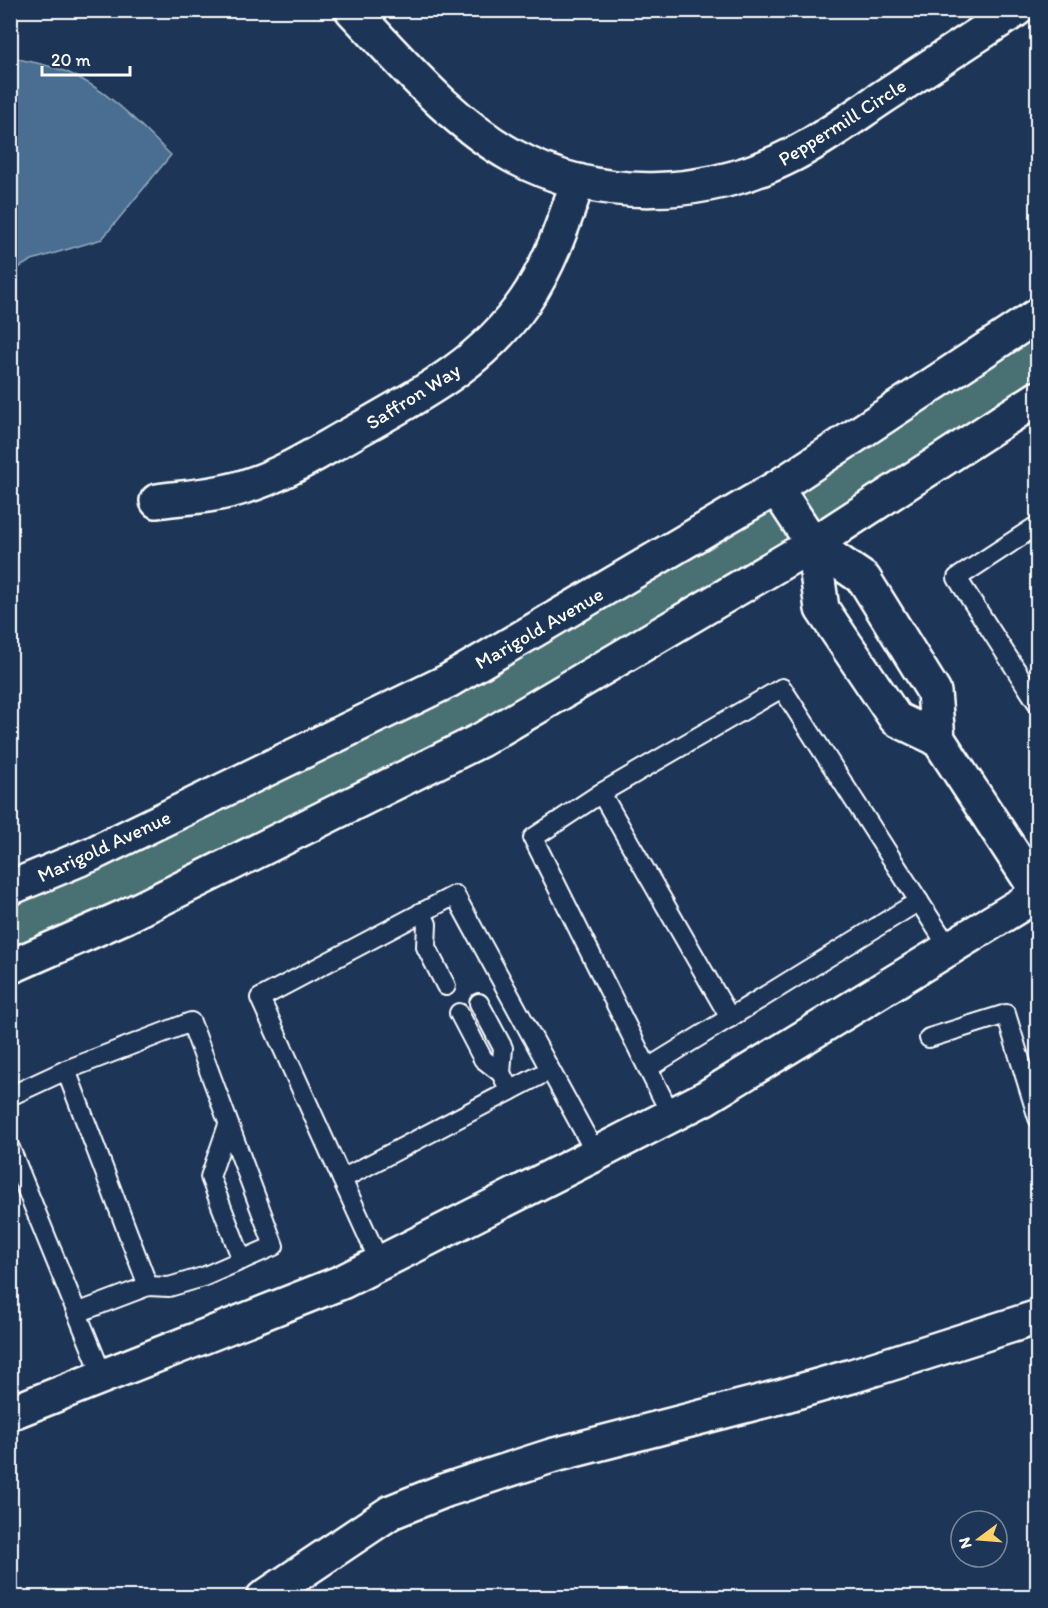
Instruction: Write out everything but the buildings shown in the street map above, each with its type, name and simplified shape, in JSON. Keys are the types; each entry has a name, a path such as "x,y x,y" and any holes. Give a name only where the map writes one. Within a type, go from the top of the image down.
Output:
{"street":[{"name":"Peppermill Circle","path":"352,10 425,87 456,116 485,138 522,160 578,181 615,188 656,190 726,181 750,174 794,154 1016,10"},
{"name":"Saffron Way","path":"158,501 241,488 270,478 451,376 486,346 525,301 543,270 560,233 578,181"},
{"name":"Marigold Avenue","path":"10,888 92,854 448,681 776,488 1038,315"},
{"path":"10,967 126,916 481,740 813,544 1038,398"},
{"path":"10,1413 342,1282 596,1154 705,1098 1038,893 938,739 934,692 864,579 813,544 776,488"},
{"path":"813,544 822,609 896,719 938,739"},
{"path":"263,1598 391,1512 446,1490 550,1456 852,1376 1038,1317"}],"lane":[{"path":"1038,525 957,578 1038,704"},
{"path":"671,1115 533,838 601,793 782,688 949,948"},
{"path":"601,793 730,1018"},
{"path":"380,1263 260,998 421,912 455,895 596,1154"},
{"path":"648,1068 919,901"},
{"path":"421,912 427,924 426,948 446,986"},
{"path":"479,1003 503,1048 501,1073"},
{"path":"459,1013 483,1059 501,1073 510,1091"},
{"path":"929,1038 1006,1014 1038,1118"},
{"path":"10,1096 66,1070 191,1022 274,1246 203,1277 169,1287 148,1286 77,1313"},
{"path":"66,1070 148,1286"},
{"path":"342,1179 550,1070"},
{"path":"228,1125 210,1177 242,1260"},
{"path":"10,1148 103,1377"}],"green space":[{"path":"1037,334 1037,380 819,522 799,492"},
{"path":"770,509 790,540 473,727 118,902 11,950 11,905 84,874"}],"water":[{"path":"11,57 55,68 84,80 124,110 171,155 102,239 32,260 11,272"}]}
